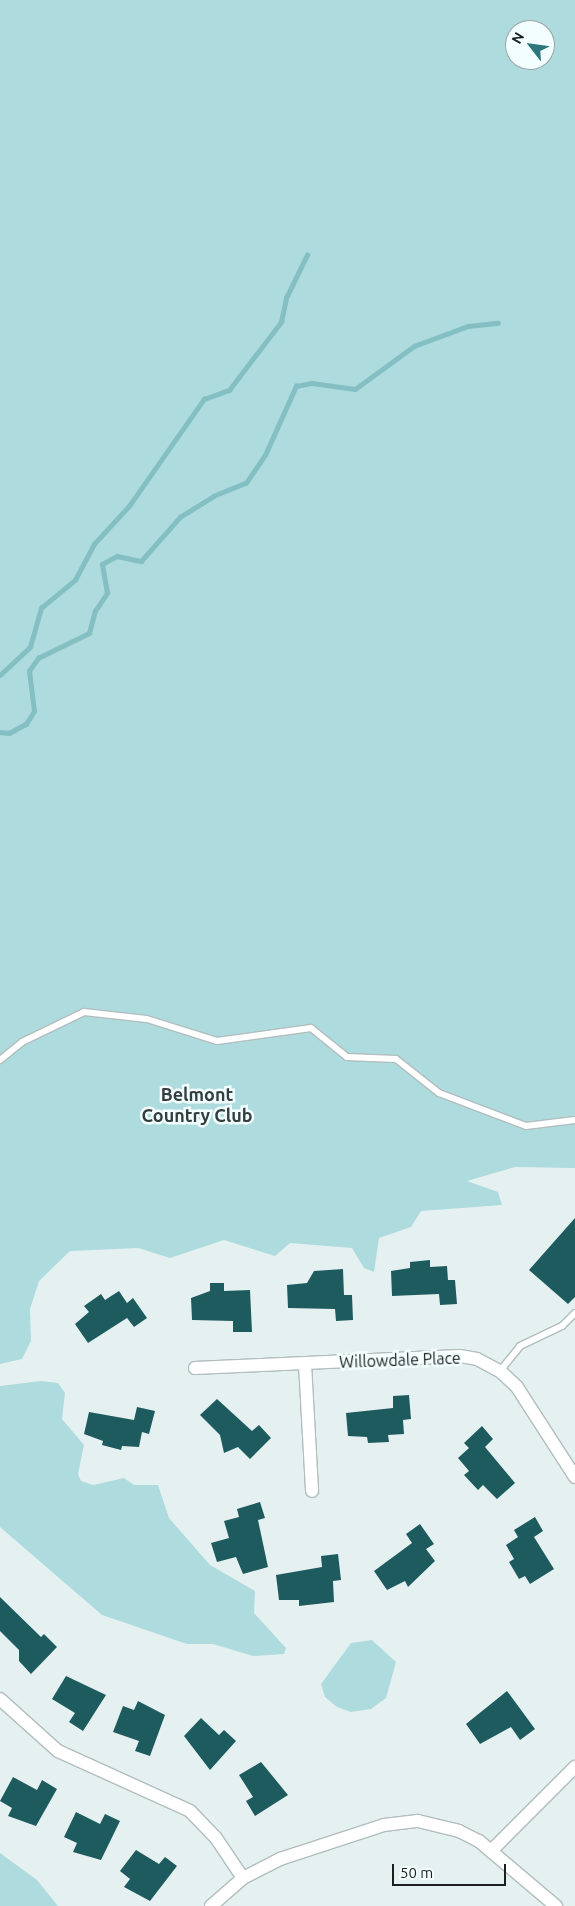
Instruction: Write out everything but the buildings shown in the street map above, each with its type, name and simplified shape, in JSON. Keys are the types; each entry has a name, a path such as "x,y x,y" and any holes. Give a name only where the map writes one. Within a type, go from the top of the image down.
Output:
{"street":[{"name":"Willowdale Place","path":"196,1368 460,1356 500,1371 517,1387 575,1477"},
{"path":"304,1364 312,1491"},
{"path":"0,1700 58,1751 190,1811 211,1832 243,1878"},
{"path":"491,1850 575,1767"},
{"path":"211,1906 243,1878 280,1859 400,1822 440,1824 491,1850 556,1906"}],"lane":[{"path":"0,1060 22,1042 84,1012 153,1020 217,1041 310,1028 347,1057 396,1059 439,1092 526,1126 575,1120"},
{"path":"500,1371 520,1346 562,1326 575,1313"}],"shaded area":[{"path":"0,0 575,0 575,1168 515,1167 467,1181 498,1192 502,1205 421,1211 411,1227 379,1238 374,1272 364,1268 352,1248 290,1243 275,1256 224,1240 170,1258 138,1248 70,1251 39,1281 30,1309 31,1341 22,1359 0,1364"},
{"path":"41,1381 58,1383 65,1393 62,1419 84,1445 78,1474 81,1481 93,1485 124,1478 134,1485 158,1485 169,1518 210,1565 255,1591 254,1613 286,1648 284,1654 253,1656 213,1644 187,1644 102,1615 0,1527 0,1386"},
{"path":"372,1640 396,1662 386,1698 371,1709 351,1712 337,1707 325,1697 321,1684 351,1643"},
{"path":"0,1853 37,1880 58,1906 0,1906"}],"waterway":[{"path":"0,675 30,647 41,608 75,580 94,544 129,506 204,399 229,390 281,322 286,298 307,255"},
{"path":"0,732 9,733 26,724 34,711 29,671 38,658 89,633 95,611 107,593 102,564 117,556 141,561 180,517 213,496 246,483 265,455 296,386 312,383 355,389 414,346 468,326 498,323"}],"district":[{"name":"Belmont Country Club","path":"197,1105"}]}
